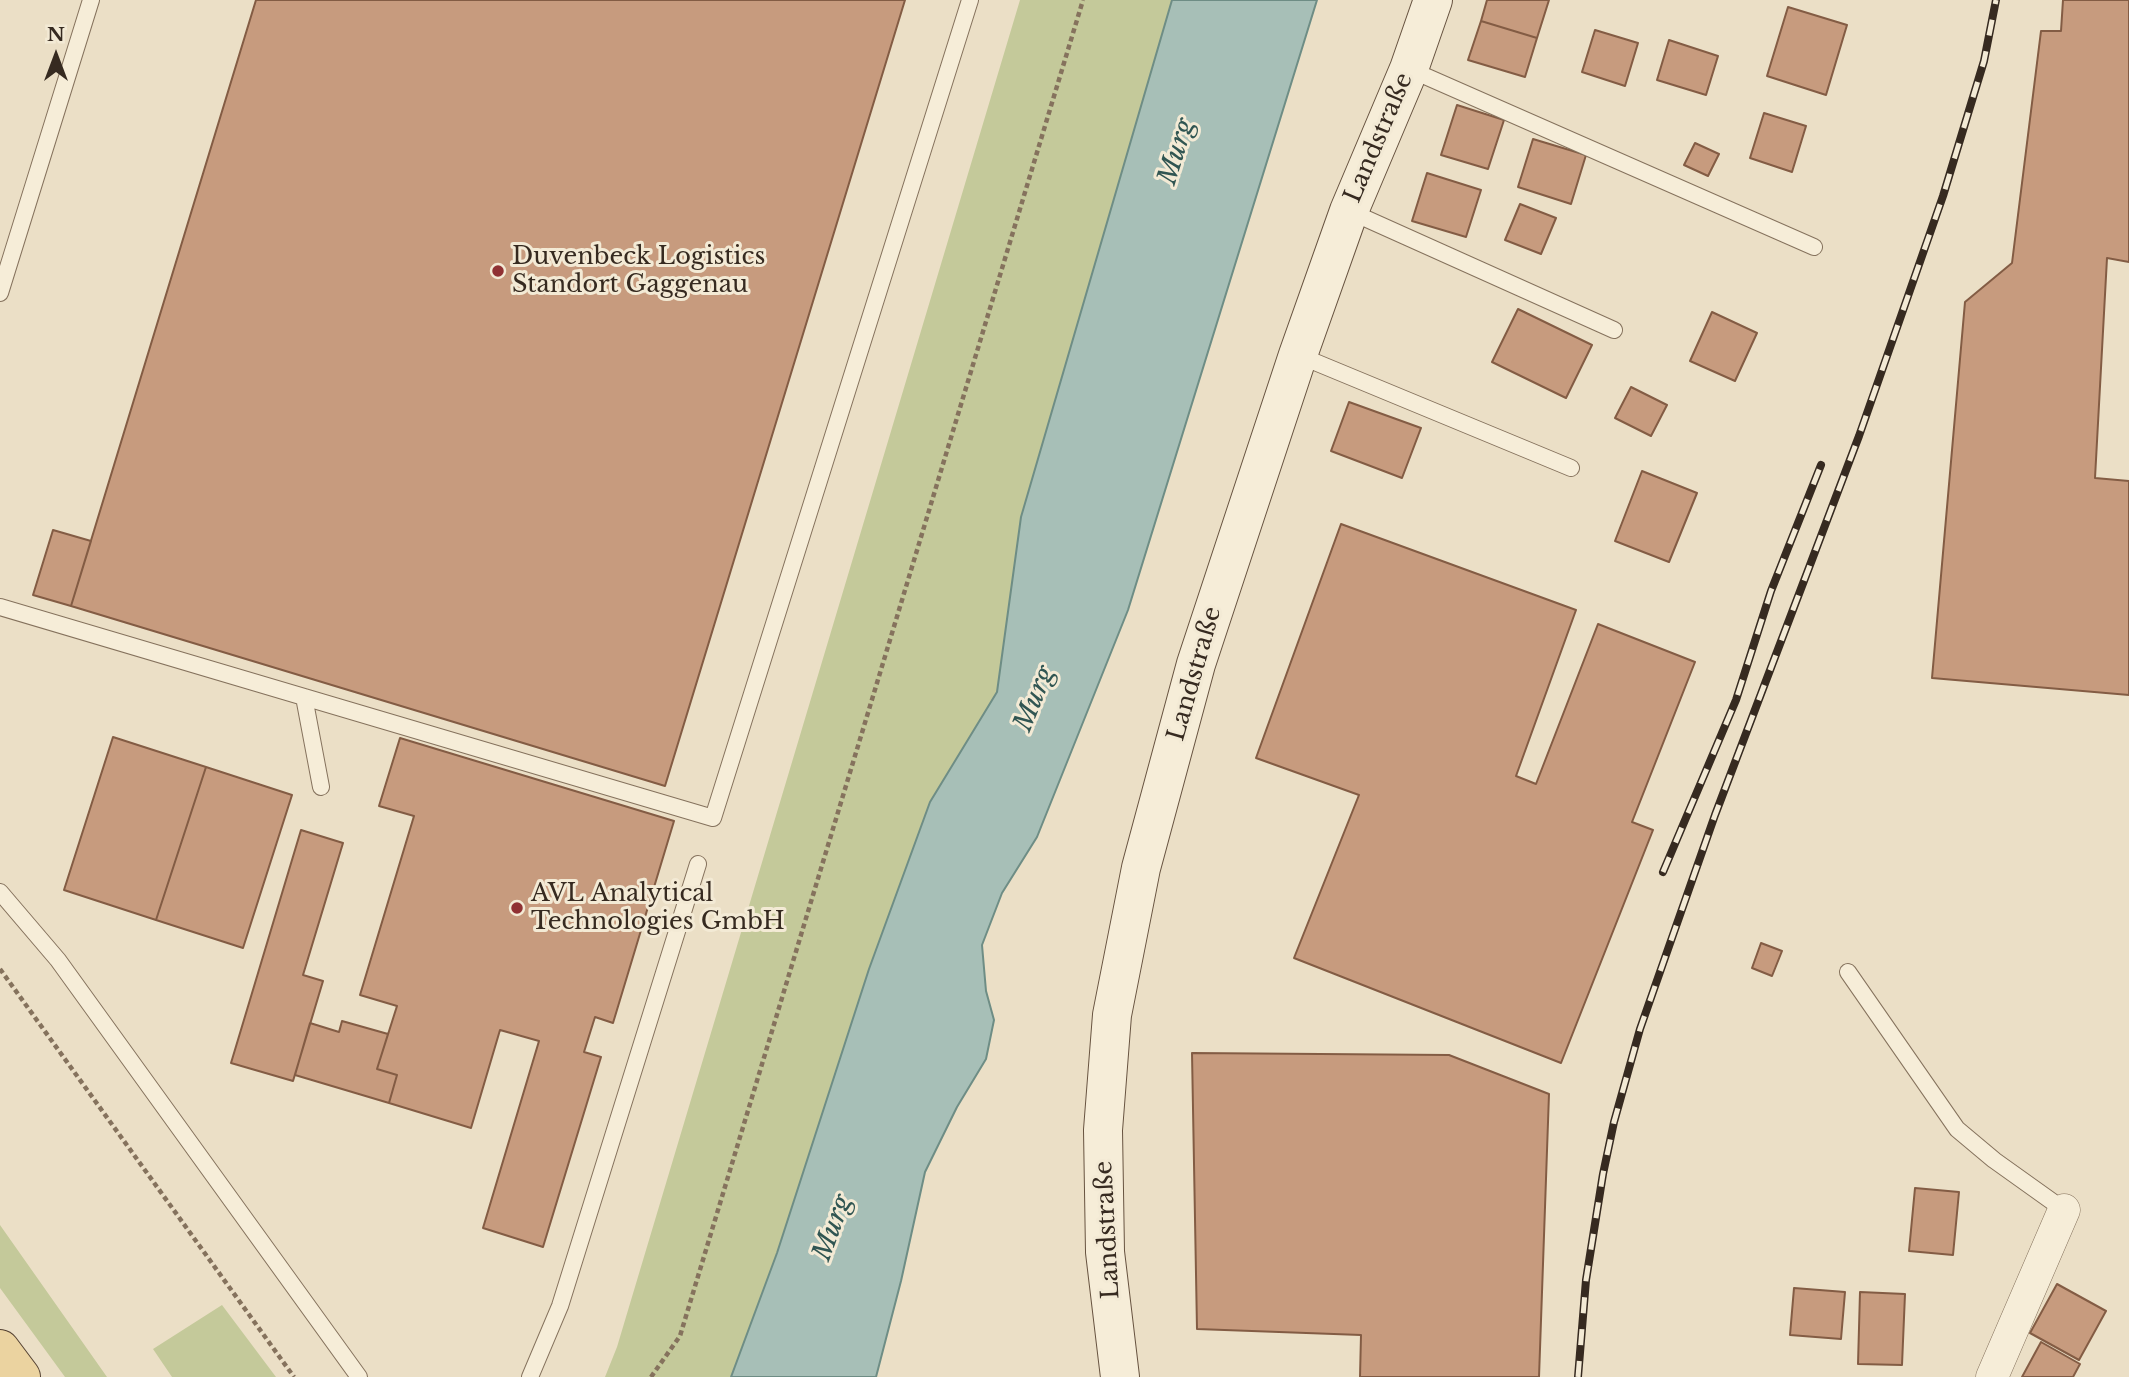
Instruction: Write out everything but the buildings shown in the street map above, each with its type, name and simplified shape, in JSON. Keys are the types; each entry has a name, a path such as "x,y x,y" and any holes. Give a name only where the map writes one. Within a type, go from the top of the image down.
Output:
{"main road":[{"path":"0,1349 21,1377"}],"street":[{"name":"Landstraße","path":"1121,1377 1105,1252 1103,1130 1112,1015 1141,868 1196,664 1297,355 1349,211 1409,69 1433,0"},
{"path":"1992,1377 2064,1210"}],"lane":[{"path":"0,293 91,0"},
{"path":"0,607 713,818 970,0"},
{"path":"1409,69 1814,247"},
{"path":"1349,211 1614,330"},
{"path":"1297,355 1571,468"},
{"path":"304,697 321,787"},
{"path":"530,1377 560,1306 698,864"},
{"path":"0,892 58,960 359,1377"},
{"path":"1848,972 1957,1129 1994,1160 2064,1210"}],"path":[{"path":"651,1377 680,1336 1083,0"},
{"path":"0,969 294,1377"}],"green space":[{"path":"1020,0 1172,0 1021,517 997,692 930,803 869,969 777,1253 731,1377 605,1377 617,1347"},
{"path":"0,1225 107,1377 65,1377 0,1288"},
{"path":"222,1305 276,1377 172,1377 153,1349"}],"water":[{"name":"Murg","path":"1172,0 1317,0 1128,610 1037,837 1002,893 982,945 986,991 994,1020 986,1059 957,1107 925,1172 876,1377 731,1377 777,1253 869,969 930,802 997,692 1021,517"}],"railway":[{"path":"1578,1377 1586,1280 1603,1174 1614,1122 1640,1029 1715,815 1859,436 1943,196 1984,61 1996,0"},
{"path":"1663,872 1736,700 1771,591 1821,465"}],"place":[{"name":"Duvenbeck Logistics Standort Gaggenau","path":"498,271"},
{"name":"AVL Analytical Technologies GmbH","path":"517,908"}]}
